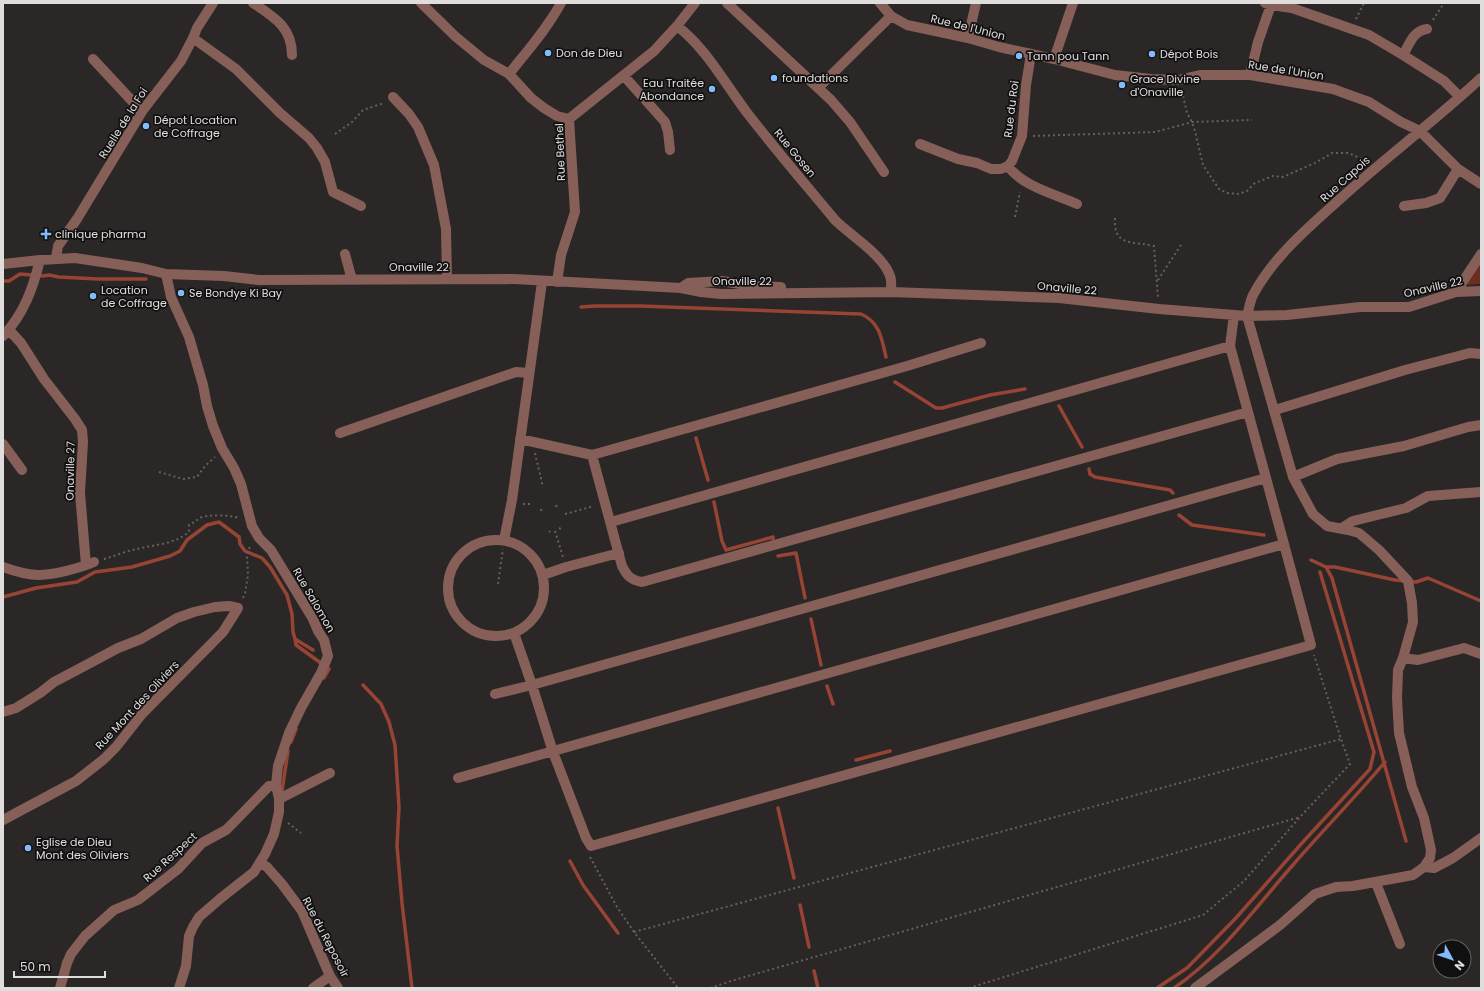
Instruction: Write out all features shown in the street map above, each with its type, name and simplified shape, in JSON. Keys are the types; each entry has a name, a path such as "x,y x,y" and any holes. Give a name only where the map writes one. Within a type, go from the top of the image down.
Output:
{"street":[{"name":"Ruelle de la Foi","path":"56,258 58,246 77,219 143,110 181,61 200,22 213,3"},
{"path":"253,3 285,28 292,44 292,54"},
{"path":"421,3 477,55 509,74 531,98 557,116 569,119"},
{"path":"509,74 554,16 561,3"},
{"name":"Rue Bethel","path":"557,282 561,256 574,212 569,119 654,51 677,26 695,3"},
{"path":"727,3 831,100 850,122 884,172"},
{"name":"Rue de l'Union","path":"880,3 891,16 907,25 968,38 1115,75 1179,80 1201,75 1250,75 1333,89 1369,102 1401,122 1420,131 1458,169 1481,184"},
{"path":"968,38 976,3"},
{"path":"1054,59 1073,3"},
{"path":"1250,75 1268,4 1292,8 1369,35 1444,81 1460,97"},
{"path":"818,88 891,16"},
{"name":"Rue Gosen","path":"677,26 699,46 748,113 835,220 844,230 877,256 890,276 891,292"},
{"path":"1403,55 1415,34 1419,30 1427,29"},
{"path":"193,38 236,69 280,113 309,138 325,162 333,192 361,206"},
{"name":"Rue du Roi","path":"1008,166 1012,161 1022,136 1027,79 1031,54"},
{"path":"94,59 133,102 143,110"},
{"path":"624,76 665,122 670,150"},
{"name":"Rue Capois","path":"1246,316 1252,296 1274,262 1299,235 1377,165 1420,131 1481,78"},
{"path":"393,98 409,114 418,127 434,165 446,229 447,279"},
{"path":"920,144 991,169 1001,169 1008,166 1014,174 1023,181 1077,204"},
{"path":"1404,206 1426,203 1440,198 1458,169"},
{"path":"345,254 352,280"},
{"path":"1456,292 1481,254"},
{"name":"Onaville 22","path":"3,264 56,258 75,258 142,268 166,274 224,276 259,280 514,279 542,282 681,288 721,294 891,292 1059,298 1159,309 1246,316 1287,315 1360,307 1408,307 1456,292 1481,291"},
{"path":"6,333 24,309 40,260"},
{"name":"Rue Salomon","path":"166,274 171,297 189,337 203,385 207,406 222,448 234,468 241,484 252,526 259,538 271,550 313,619 324,640 328,656 321,673 289,733 278,766 276,785 279,800 279,812 274,834 265,854 254,872 199,917 189,936 186,966 179,988"},
{"path":"504,540 512,500 542,282"},
{"path":"514,633 553,752 586,838 591,846 1311,645 1230,346 1234,315"},
{"path":"1195,988 1280,925 1315,894 1336,887 1376,883 1413,875 1424,867 1430,858 1431,850 1424,818 1412,787 1399,733 1397,698 1398,670 1413,622 1412,603 1408,582 1379,550 1359,533 1342,528 1327,526 1313,514 1293,477 1246,316"},
{"name":"Onaville 27","path":"6,333 21,343 44,379 82,430 83,442 80,493 90,564"},
{"path":"520,439 592,455 907,366 981,343"},
{"path":"611,522 1230,346"},
{"path":"1274,410 1405,370 1470,353 1481,354"},
{"path":"340,433 516,372 529,373"},
{"path":"592,455 622,566 627,575 633,580 642,582 1248,412"},
{"path":"1293,477 1337,459 1404,446 1481,424"},
{"path":"3,444 22,470"},
{"path":"495,694 532,685 1266,478"},
{"path":"1342,528 1353,521 1406,508 1428,496 1481,492"},
{"path":"504,540 521,547 535,559 543,576 544,589 542,603 536,616 526,626 514,633 496,636 479,633 464,624 453,610 448,593 450,576 457,560 470,548 487,541 504,540"},
{"path":"458,778 1284,544"},
{"path":"543,576 566,567 619,553"},
{"path":"3,567 13,571 39,575 90,564"},
{"path":"3,712 16,708 54,682 118,648 141,639 178,618 215,607 229,606 238,608"},
{"name":"Rue Mont des Oliviers","path":"3,820 76,781 104,759 142,714 223,632 238,608"},
{"path":"1403,658 1418,660 1464,648 1481,654"},
{"path":"279,800 330,773"},
{"name":"Rue Respect","path":"60,988 71,954 85,936 114,910 138,900 153,889 178,869 202,843 226,830 269,786 276,785"},
{"path":"1424,867 1434,868 1453,858 1481,838"},
{"name":"Rue du Reposoir","path":"260,862 267,867 282,884 302,910 330,976 338,988"},
{"path":"1376,883 1400,944"},
{"path":"313,988 330,976"}],"path":[{"path":"1351,29 1364,3"},
{"path":"1427,29 1442,6"},
{"path":"1179,80 1187,113 1192,122 1203,165 1219,189 1227,193 1238,194 1247,191 1255,183 1273,176 1284,177 1317,162 1332,153 1348,153 1377,165"},
{"path":"335,134 352,122 364,110 393,98"},
{"path":"1022,136 1155,132 1192,122 1252,120"},
{"path":"1015,217 1023,181"},
{"path":"1115,218 1114,229 1123,241 1154,246 1158,281 1159,309"},
{"path":"1158,281 1181,245"},
{"path":"159,472 183,479 197,477 222,448"},
{"path":"536,455 544,487"},
{"path":"565,514 605,503"},
{"path":"556,505 557,509"},
{"path":"541,509 542,513"},
{"path":"90,564 137,549 175,540 186,535 189,531 189,525 197,522 200,518 211,515 237,516 252,526"},
{"path":"555,531 562,554"},
{"path":"498,584 504,540"},
{"path":"238,608 245,593 248,575 247,556 250,547"},
{"path":"969,988 1203,915 1244,881 1300,817 1350,764 1340,739 1311,645"},
{"path":"634,932 1340,739"},
{"path":"710,988 1300,817"},
{"path":"277,823 288,823 301,833"},
{"path":"591,846 589,858 617,907 634,932 678,988"}],"shaded area":[{"path":"1481,260 1481,284 1463,285"}],"waterway":[{"path":"3,281 9,281 20,274 98,279 146,279"},
{"path":"581,307 640,306 861,314 867,317 879,332 886,357"},
{"path":"895,382 936,408 942,408 990,395 1025,389"},
{"path":"1059,406 1082,447"},
{"path":"696,438 708,480"},
{"path":"1089,469 1090,474 1095,477 1170,490 1173,493"},
{"path":"714,502 722,541 726,550 773,537 773,539"},
{"path":"1179,515 1192,525 1264,535"},
{"path":"3,597 36,588 77,582 95,572 132,567 170,556 180,551 187,540 207,525 219,522 239,537 240,544 245,551 262,558 270,567 287,595 292,614 295,639 313,650"},
{"path":"778,556 796,553 805,598"},
{"path":"1311,560 1326,567 1335,567 1395,580 1416,582 1428,578 1481,601"},
{"path":"1326,567 1332,578 1406,841"},
{"path":"1157,988 1187,968 1235,919 1370,769 1374,752 1320,572"},
{"path":"811,619 821,665"},
{"path":"295,639 296,645 329,669 324,678"},
{"path":"363,685 381,704 389,722 395,745 399,807 397,846 412,988"},
{"path":"827,686 833,704"},
{"path":"291,742 296,729"},
{"path":"282,791 288,751"},
{"path":"856,760 890,751"},
{"path":"1174,988 1207,961 1237,931 1303,853 1385,762"},
{"path":"778,808 794,878"},
{"path":"570,861 583,885 618,933"},
{"path":"800,905 809,947"},
{"path":"814,971 818,988"}],"place":[{"name":"Don de Dieu","path":"548,53"},
{"name":"Dépot Bois","path":"1152,54"},
{"name":"Tann pou Tann","path":"1019,56"},
{"name":"foundations","path":"774,78"},
{"name":"Grace Divine d'Onaville","path":"1122,85"},
{"name":"Eau Traitée Abondance","path":"712,89"},
{"name":"Dépot Location de Coffrage","path":"146,126"},
{"name":"clinique pharma","path":"46,234"},
{"name":"Se Bondye Ki Bay","path":"181,293"},
{"name":"Location de Coffrage","path":"93,296"},
{"name":"Eglise de Dieu Mont des Oliviers","path":"28,848"}]}
